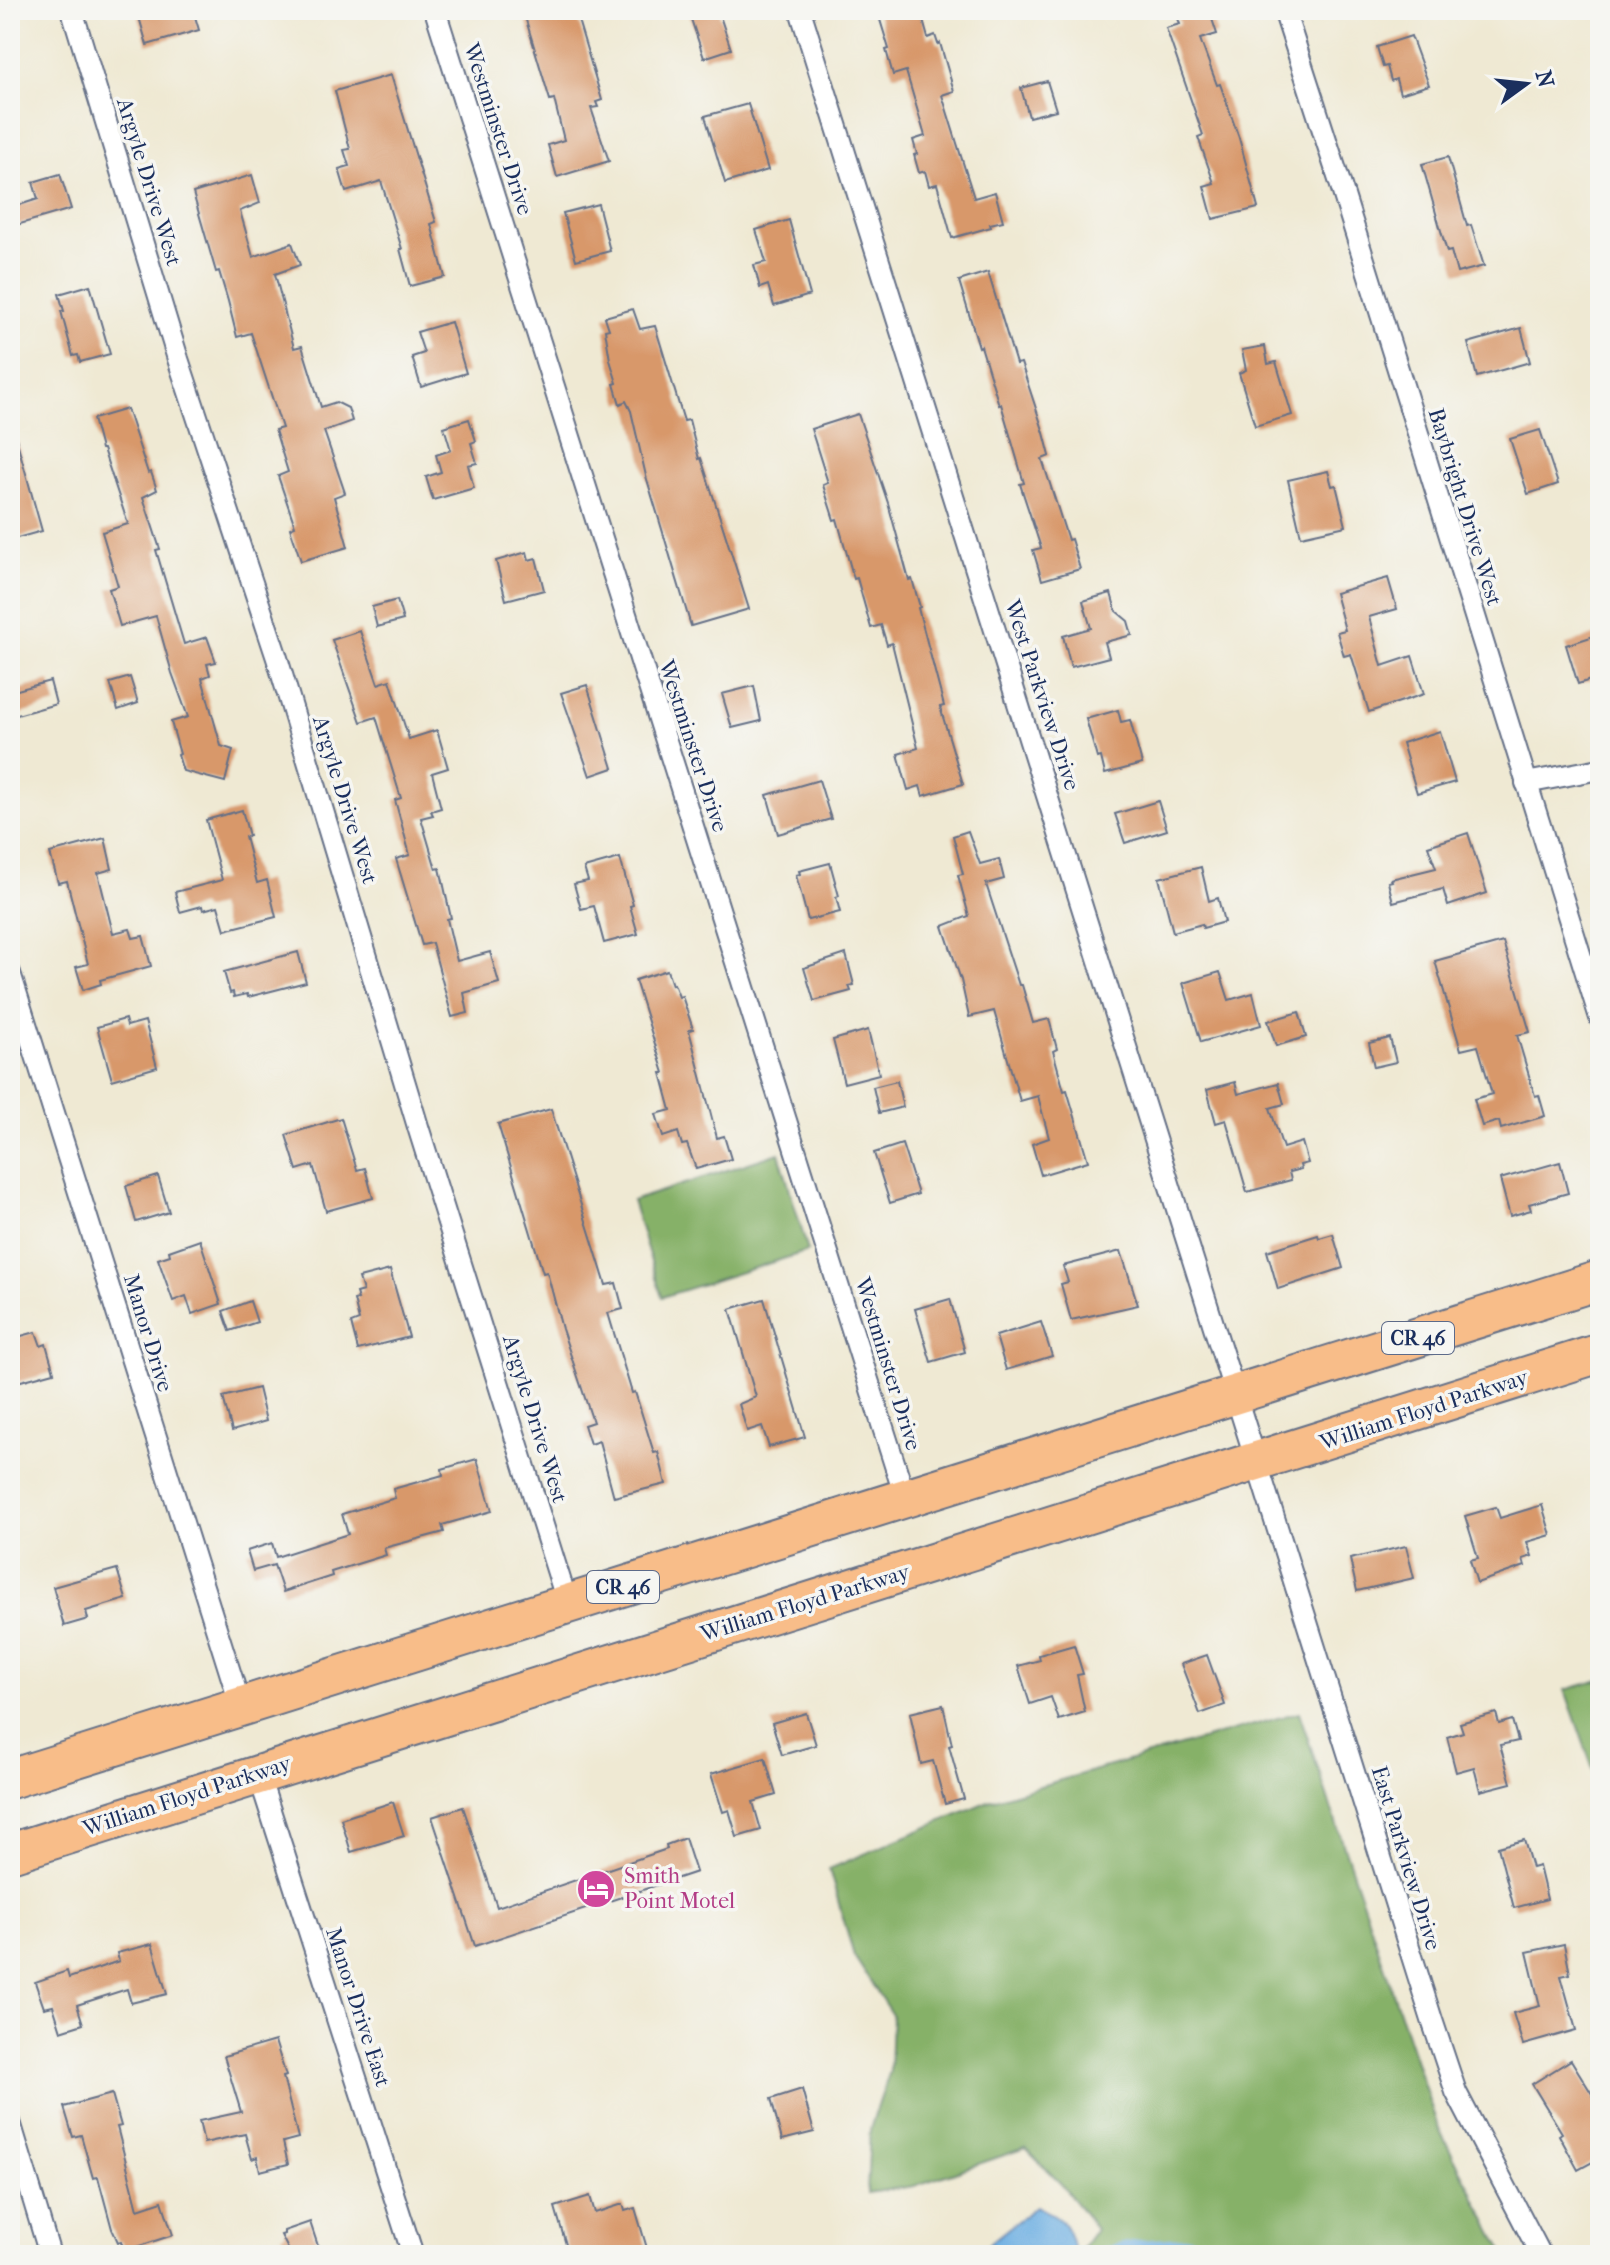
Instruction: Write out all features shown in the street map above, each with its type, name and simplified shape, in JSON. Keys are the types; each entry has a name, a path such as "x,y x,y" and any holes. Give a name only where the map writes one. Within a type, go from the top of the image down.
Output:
{"highway":[{"name":"CR 46","path":"10,1779 1600,1280"},
{"name":"William Floyd Parkway","path":"10,1853 1600,1353"}],"street":[{"name":"Argyle Drive West","path":"72,10 178,359 277,658 419,1130 568,1605"},
{"name":"Westminster Drive","path":"435,10 905,1497"},
{"name":"West Parkview Drive","path":"800,10 1257,1463"},
{"name":"Baybright Drive West","path":"1284,10 1600,1018"},
{"path":"1526,783 1600,769"},
{"name":"Manor Drive","path":"10,973 241,1707"},
{"name":"East Parkview Drive","path":"1257,1463 1456,2092 1541,2255"},
{"name":"Manor Drive East","path":"258,1773 413,2255"},
{"path":"10,2122 50,2255"}],"green space":[{"path":"779,1153 808,1251 662,1297 632,1201"},
{"path":"1600,1680 1600,1789 1565,1690"},
{"path":"1299,1712 1438,2127 1505,2255 1077,2255 1096,2229 1061,2184 1025,2148 914,2186 867,2193 870,2129 890,2071 892,2015 854,1956 829,1869 991,1800"}],"water":[{"path":"1036,2206 1053,2215 1067,2229 1075,2255 975,2255"}],"building":[{"path":"137,10 193,10 199,30 147,45"},
{"path":"523,10 575,10 602,100 596,102 598,107 591,108 609,161 557,177 548,145 564,140 554,99 550,100"},
{"path":"688,10 718,10 731,49 704,58"},
{"path":"877,10 920,10 928,38 935,35 940,43 954,91 942,95 974,198 995,192 1003,221 952,238 937,184 929,186 925,171 919,173 913,140 925,136 906,71 893,75"},
{"path":"1175,10 1209,10 1217,34 1200,39 1239,138 1258,208 1213,219 1204,186 1214,183 1198,137 1203,135 1166,28 1180,24"},
{"path":"1411,36 1429,85 1400,94 1396,79 1391,81 1387,66 1383,67 1377,47"},
{"path":"391,75 436,222 431,224 445,277 410,286 381,181 346,192 339,169 349,166 344,150 350,149 335,91"},
{"path":"1047,81 1056,110 1029,117 1021,88"},
{"path":"748,104 768,170 725,183 705,116"},
{"path":"1448,157 1467,226 1471,225 1484,266 1457,273 1451,251 1447,252 1422,164"},
{"path":"60,174 71,209 10,227 10,208 38,199 33,182"},
{"path":"252,175 260,203 240,211 253,257 292,243 300,265 275,274 294,348 302,346 321,407 336,402 348,408 352,421 324,431 345,493 334,497 348,547 301,561 290,528 295,526 278,476 288,472 275,430 282,428 251,333 237,337 193,193"},
{"path":"598,204 610,251 576,260 563,213"},
{"path":"789,220 810,295 774,306 768,285 760,288 754,265 766,262 756,230"},
{"path":"988,272 1016,364 1021,363 1044,433 1050,456 1042,459 1080,569 1042,580 1033,550 1041,548 1020,484 1024,483 959,281"},
{"path":"90,285 110,354 80,362 78,355 73,356 59,294"},
{"path":"633,309 640,329 655,326 684,421 689,420 749,609 691,626 646,476 631,411 626,401 620,404 614,384 617,383 610,360 605,330 609,329 605,317"},
{"path":"451,322 466,373 421,387 412,357 424,353 417,332"},
{"path":"1521,328 1530,362 1477,377 1468,343"},
{"path":"1265,346 1268,364 1276,362 1292,415 1255,426 1239,373 1246,370 1242,350"},
{"path":"127,409 148,473 151,472 157,490 143,497 160,549 156,550 184,644 207,637 216,662 207,664 210,675 202,678 221,746 233,750 225,782 183,771 171,722 188,717 156,616 120,626 109,589 118,586 102,532 128,524 93,419"},
{"path":"858,414 920,607 944,706 940,707 963,784 923,796 920,786 908,790 898,754 918,748 892,643 887,645 881,625 871,628 857,578 854,579 837,519 834,520 823,485 828,483 811,429"},
{"path":"469,419 476,441 471,443 477,463 468,465 474,488 433,500 426,477 441,472 436,455 451,450 444,427"},
{"path":"1540,430 1558,484 1528,494 1510,439"},
{"path":"16,438 42,531 10,540 10,439"},
{"path":"1328,471 1332,486 1336,485 1346,526 1301,536 1288,480"},
{"path":"527,552 529,560 536,558 544,590 506,600 496,561"},
{"path":"1388,578 1397,609 1369,617 1382,666 1412,656 1424,694 1369,712 1351,654 1344,656 1337,632 1345,630 1335,593"},
{"path":"1111,593 1116,611 1128,621 1132,635 1105,642 1109,657 1071,667 1063,636 1091,628 1083,601"},
{"path":"397,600 403,620 377,627 372,607"},
{"path":"360,631 378,684 390,680 409,739 437,730 448,768 432,773 441,808 431,811 433,815 421,818 436,869 440,868 457,961 490,952 499,983 464,993 468,1013 452,1017 432,943 422,945 396,859 410,855 395,800 401,798 376,717 361,722 332,640"},
{"path":"1600,634 1600,677 1578,684 1566,645"},
{"path":"130,677 138,703 118,710 110,683"},
{"path":"50,681 56,704 10,717 10,692"},
{"path":"587,685 613,768 590,776 561,693"},
{"path":"754,686 761,721 732,728 722,694"},
{"path":"1118,710 1121,722 1130,720 1142,764 1105,774 1086,719"},
{"path":"1440,731 1455,782 1417,793 1402,743"},
{"path":"819,780 831,819 778,834 767,795"},
{"path":"1158,801 1167,830 1125,843 1115,814"},
{"path":"242,810 249,836 245,837 257,883 267,880 276,917 225,930 218,906 203,910 202,906 180,912 175,892 222,880 206,820"},
{"path":"968,831 980,864 999,859 1004,879 986,884 1033,1023 1049,1019 1057,1049 1053,1051 1088,1161 1041,1175 1032,1144 1049,1138 1038,1096 1020,1101 994,1011 969,1017 961,980 943,926 969,916 958,875 963,874 953,836"},
{"path":"1468,833 1487,893 1448,906 1443,889 1393,902 1388,882 1391,879 1436,868 1428,846"},
{"path":"105,838 112,869 98,873 113,933 130,929 133,938 143,936 151,966 100,980 101,984 83,990 76,967 88,964 67,881 58,883 50,853"},
{"path":"620,858 638,934 604,943 594,906 581,909 574,884 588,881 584,868"},
{"path":"830,863 840,912 808,920 796,875 800,874 799,871"},
{"path":"1201,867 1209,901 1218,898 1224,922 1173,932 1159,878"},
{"path":"1503,942 1530,1032 1517,1035 1535,1096 1539,1095 1545,1116 1501,1129 1499,1121 1482,1126 1474,1099 1492,1094 1478,1046 1461,1050 1435,961"},
{"path":"298,952 306,982 248,997 247,994 234,997 233,992 230,993 224,972"},
{"path":"846,954 854,985 849,986 851,991 814,1001 804,968"},
{"path":"667,970 672,985 679,997 682,996 693,1029 689,1030 717,1138 724,1136 731,1159 696,1169 687,1144 682,1145 678,1132 663,1137 656,1114 671,1110 661,1073 664,1073 635,980"},
{"path":"1220,972 1229,1000 1253,993 1261,1025 1201,1042 1183,983"},
{"path":"1299,1012 1306,1037 1276,1046 1268,1021"},
{"path":"125,1019 127,1026 145,1021 157,1067 112,1080 97,1027"},
{"path":"868,1030 879,1074 844,1083 833,1040"},
{"path":"1390,1038 1396,1062 1374,1067 1369,1043"},
{"path":"897,1081 903,1107 879,1113 873,1087"},
{"path":"1235,1082 1238,1094 1278,1083 1284,1104 1270,1108 1283,1148 1302,1142 1308,1163 1300,1165 1301,1169 1289,1172 1291,1180 1247,1192 1226,1120 1216,1123 1207,1090"},
{"path":"551,1109 606,1285 616,1283 623,1309 608,1313 632,1393 635,1392 654,1453 658,1452 666,1484 614,1497 599,1441 590,1444 584,1425 593,1422 498,1124"},
{"path":"341,1118 357,1170 365,1168 373,1198 326,1211 313,1165 297,1170 286,1135"},
{"path":"902,1144 918,1194 890,1203 874,1153"},
{"path":"1560,1162 1568,1193 1529,1204 1531,1210 1510,1216 1500,1179"},
{"path":"158,1176 169,1212 136,1222 126,1186"},
{"path":"1333,1234 1343,1268 1278,1289 1267,1251 1318,1235 1319,1238"},
{"path":"200,1240 221,1304 192,1314 186,1296 173,1301 158,1259 170,1255 169,1251"},
{"path":"1121,1251 1138,1305 1071,1320 1061,1284 1068,1282 1063,1266"},
{"path":"390,1270 409,1337 358,1350 351,1323 359,1320 354,1300 358,1299 356,1293 363,1291 359,1278"},
{"path":"764,1299 805,1437 769,1447 762,1426 747,1431 739,1404 756,1397 730,1309"},
{"path":"950,1299 965,1352 931,1362 915,1309"},
{"path":"250,1301 257,1322 230,1331 223,1311"},
{"path":"1041,1322 1052,1356 1006,1370 996,1336"},
{"path":"36,1332 41,1346 46,1344 54,1372 17,1382 15,1376 10,1378 10,1339"},
{"path":"258,1388 266,1421 232,1431 223,1397"},
{"path":"477,1459 492,1511 442,1525 444,1532 384,1548 386,1555 331,1572 332,1576 283,1592 274,1565 253,1571 247,1551 272,1543 276,1557 348,1534 342,1514 395,1498 393,1489 443,1475 442,1469"},
{"path":"1542,1505 1551,1535 1527,1542 1532,1556 1523,1559 1525,1566 1477,1583 1470,1560 1478,1558 1465,1516 1496,1507 1500,1518"},
{"path":"1406,1546 1414,1578 1357,1591 1350,1559"},
{"path":"117,1569 126,1599 86,1611 88,1619 64,1626 53,1587"},
{"path":"1074,1645 1083,1674 1077,1675 1085,1712 1059,1720 1051,1697 1030,1704 1018,1666 1040,1660 1039,1655"},
{"path":"1207,1655 1225,1705 1200,1714 1181,1664"},
{"path":"943,1705 952,1745 949,1746 964,1799 945,1804 933,1761 921,1764 910,1713"},
{"path":"806,1713 816,1745 782,1755 772,1723"},
{"path":"1496,1713 1499,1724 1512,1720 1518,1741 1500,1745 1511,1783 1480,1791 1474,1767 1456,1772 1447,1737 1463,1732 1460,1723"},
{"path":"765,1758 776,1795 753,1802 761,1830 737,1837 729,1810 723,1812 711,1774"},
{"path":"393,1802 404,1836 351,1852 341,1819"},
{"name":"Smith Point Motel","path":"463,1807 497,1907 667,1849 666,1845 685,1838 696,1872 475,1946 432,1817"},
{"path":"1524,1840 1532,1868 1539,1866 1547,1899 1514,1908 1498,1847"},
{"path":"152,1944 167,1994 131,2003 127,1989 77,2005 83,2024 61,2031 53,2006 44,2008 35,1982 67,1971 69,1978 119,1961 117,1953"},
{"path":"1564,1944 1570,1974 1561,1976 1576,2030 1523,2045 1513,2013 1540,2006 1527,1952"},
{"path":"275,2041 286,2076 283,2077 298,2138 283,2142 288,2164 260,2171 257,2157 252,2159 245,2134 204,2143 199,2121 241,2112 224,2056"},
{"path":"1571,2060 1600,2107 1600,2158 1578,2170 1559,2135 1562,2133 1532,2084"},
{"path":"802,2089 814,2132 782,2140 771,2099"},
{"path":"112,2094 121,2126 117,2127 138,2209 162,2201 173,2235 124,2251 112,2229 98,2177 93,2178 81,2135 73,2137 64,2107"},
{"path":"590,2196 595,2213 623,2204 625,2211 635,2208 649,2255 569,2255 555,2207"},
{"path":"310,2222 321,2255 291,2255 281,2235 284,2231"}],"waterway":[{"path":"1086,2255 1139,2244 1188,2241 1286,2255 1342,2255"}],"place":[{"name":"Smith Point Motel","path":"596,1889"}]}
